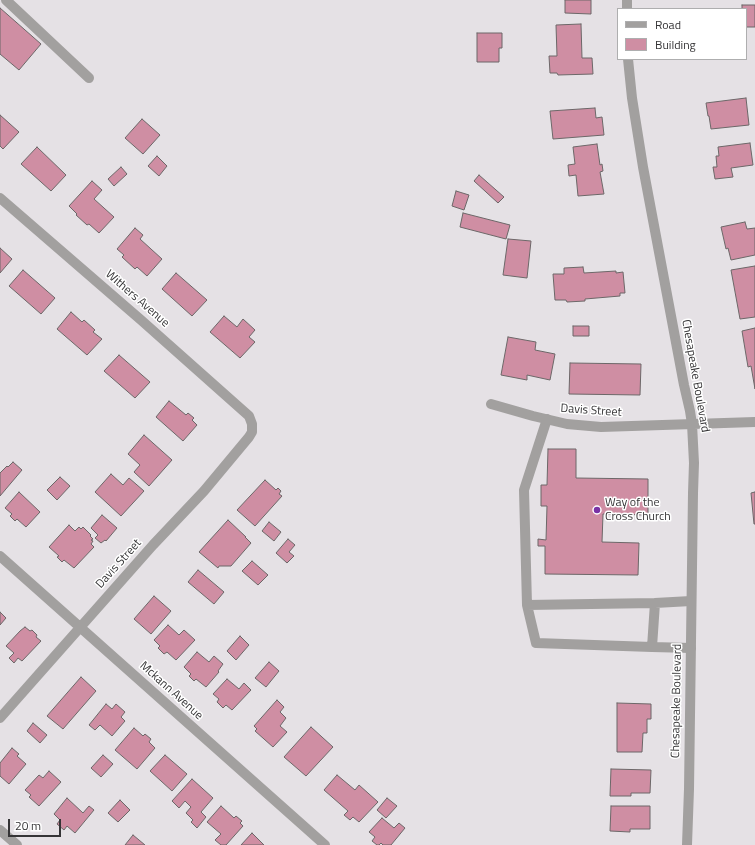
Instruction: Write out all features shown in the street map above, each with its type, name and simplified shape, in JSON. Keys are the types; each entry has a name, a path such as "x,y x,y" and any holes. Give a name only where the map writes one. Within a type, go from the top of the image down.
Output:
{"street":[{"path":"6,0 89,78"},
{"name":"Chesapeake Boulevard","path":"628,60 632,98 643,167 692,424 694,463 687,845"},
{"name":"Withers Avenue","path":"0,198 249,416 252,424"},
{"name":"Davis Street","path":"491,404 567,424 601,427 755,422"},
{"path":"547,419 524,490 527,605 536,643 691,648"},
{"name":"Davis Street","path":"0,718 153,545 204,490 249,437 252,432 252,424"},
{"name":"Mckann Avenue","path":"0,556 325,845"},
{"path":"527,605 691,601"},
{"path":"652,647 655,603"},
{"path":"0,830 17,845"}],"building":[{"path":"565,0 591,0 591,14 565,13"},
{"path":"742,5 755,5 755,27 747,27 747,8 742,8"},
{"path":"0,8 41,44 19,70 0,54"},
{"path":"581,24 582,58 592,58 593,74 558,75 557,73 550,73 549,56 557,56 556,25"},
{"path":"477,33 502,33 502,48 499,48 499,62 477,62"},
{"path":"746,98 749,125 711,129 706,103"},
{"path":"595,108 596,118 602,117 604,135 553,139 550,111"},
{"path":"0,115 19,132 3,149 0,146"},
{"path":"142,119 160,135 143,154 125,138"},
{"path":"750,143 753,165 731,168 733,177 715,179 713,167 717,167 716,156 719,156 718,147"},
{"path":"597,144 600,165 602,164 603,171 600,172 604,194 578,196 576,175 569,176 568,165 575,164 573,147"},
{"path":"37,147 66,175 51,191 21,164"},
{"path":"157,156 167,166 159,176 148,166"},
{"path":"121,167 127,174 114,186 108,179"},
{"path":"479,175 504,197 498,203 474,181"},
{"path":"92,181 102,190 94,199 114,217 99,233 89,224 87,225 69,206"},
{"path":"456,191 469,195 464,210 452,206"},
{"path":"463,213 510,225 506,239 460,227"},
{"path":"745,222 747,229 755,228 755,255 731,260 728,248 726,249 721,227"},
{"path":"135,228 143,235 140,239 162,259 147,276 137,267 135,269 122,257 124,255 117,249"},
{"path":"508,239 531,241 527,278 503,275"},
{"path":"0,248 12,259 0,273"},
{"path":"755,266 755,317 740,319 731,270"},
{"path":"583,267 584,273 623,272 625,293 620,293 620,296 585,299 585,301 567,302 566,300 555,300 553,274 564,274 564,268"},
{"path":"23,270 55,298 41,314 9,286"},
{"path":"176,273 207,300 192,316 162,289"},
{"path":"71,312 82,322 84,320 95,330 93,332 102,339 87,355 57,329"},
{"path":"224,316 237,327 243,319 255,330 249,337 255,342 240,358 210,332"},
{"path":"573,326 589,326 589,336 573,336"},
{"path":"755,328 755,389 751,366 748,367 742,331"},
{"path":"508,337 536,342 535,350 555,354 550,380 527,375 527,380 501,375"},
{"path":"119,355 150,382 135,398 104,371"},
{"path":"570,363 641,364 640,395 569,394"},
{"path":"169,401 186,415 188,413 194,418 192,420 197,425 183,441 156,417"},
{"path":"144,435 172,460 149,486 134,472 140,465 128,454"},
{"name":"Way of the Cross Church","path":"548,449 576,449 576,478 648,479 648,515 603,514 602,542 639,543 638,575 545,574 545,546 538,546 538,539 546,540 547,506 541,506 541,485 547,485"},
{"path":"13,462 22,470 0,496 0,473"},
{"path":"111,474 123,485 129,478 144,491 121,516 95,492"},
{"path":"60,477 70,486 57,500 47,490"},
{"path":"265,480 276,490 278,488 281,491 279,494 282,496 255,526 237,510"},
{"path":"19,492 40,512 26,527 17,519 15,521 10,516 12,514 5,508"},
{"path":"755,492 755,524 754,524 751,493"},
{"path":"102,515 117,528 106,541 105,540 101,543 95,538 98,535 91,528"},
{"path":"228,520 251,543 231,566 219,566 218,568 199,552"},
{"path":"269,522 281,532 274,541 262,531"},
{"path":"69,525 75,531 79,527 81,529 83,527 91,535 90,536 93,539 91,540 93,541 91,544 94,547 74,568 64,560 62,562 57,557 59,556 49,547"},
{"path":"288,539 295,545 289,552 294,556 287,563 276,553"},
{"path":"252,561 268,575 258,585 242,571"},
{"path":"198,570 224,592 214,604 188,582"},
{"path":"154,596 171,611 151,634 134,619"},
{"path":"0,612 6,618 0,625"},
{"path":"168,625 179,635 184,630 195,640 176,660 167,652 164,654 158,648 160,646 154,640"},
{"path":"25,627 30,631 32,630 37,635 36,637 41,641 22,661 18,658 14,663 9,658 14,653 6,646"},
{"path":"240,636 249,645 236,660 227,651"},
{"path":"197,652 209,662 214,656 223,664 218,671 219,672 206,687 196,679 194,681 189,676 191,674 184,667"},
{"path":"269,662 279,671 266,687 255,678"},
{"path":"81,677 96,691 63,729 47,716"},
{"path":"227,679 239,689 244,683 251,690 232,710 226,705 223,708 217,702 219,699 213,694"},
{"path":"277,700 284,707 280,712 286,718 280,726 287,732 273,747 255,731 257,729 254,726"},
{"path":"617,703 651,704 651,719 647,719 647,733 643,733 642,752 617,752"},
{"path":"106,704 112,709 116,704 125,712 121,717 125,721 112,736 100,725 95,730 89,725"},
{"path":"33,723 47,735 40,743 27,731"},
{"path":"311,727 333,747 306,776 284,757"},
{"path":"134,728 143,736 145,734 151,739 149,742 155,748 137,769 115,750"},
{"path":"12,748 19,754 17,756 26,764 9,784 0,776 0,763"},
{"path":"103,755 113,764 101,777 91,768"},
{"path":"165,755 187,774 172,791 150,771"},
{"path":"611,769 651,770 650,793 631,793 631,796 610,796"},
{"path":"49,771 61,782 39,806 29,797 31,795 25,790 39,775 43,778"},
{"path":"337,775 355,790 359,785 378,802 359,822 353,817 350,820 344,815 348,811 324,790"},
{"path":"192,779 213,798 201,812 206,817 197,828 191,822 193,820 186,813 191,807 185,801 179,808 172,801"},
{"path":"67,798 83,813 89,806 94,810 75,833 67,826 64,830 57,824 60,820 54,814"},
{"path":"387,798 397,806 386,818 377,810"},
{"path":"120,800 130,810 118,822 108,813"},
{"path":"221,806 234,818 236,816 242,821 240,823 243,826 226,845 221,845 215,840 221,834 207,822"},
{"path":"611,806 650,806 650,829 630,829 630,832 610,831"},
{"path":"382,818 394,828 399,823 405,828 391,845 383,845 381,843 377,845 372,841 375,837 369,832"},
{"path":"252,833 264,845 241,845"},
{"path":"133,835 145,845 125,845"}],"place":[{"name":"Way of the Cross Church","path":"597,510"}]}
